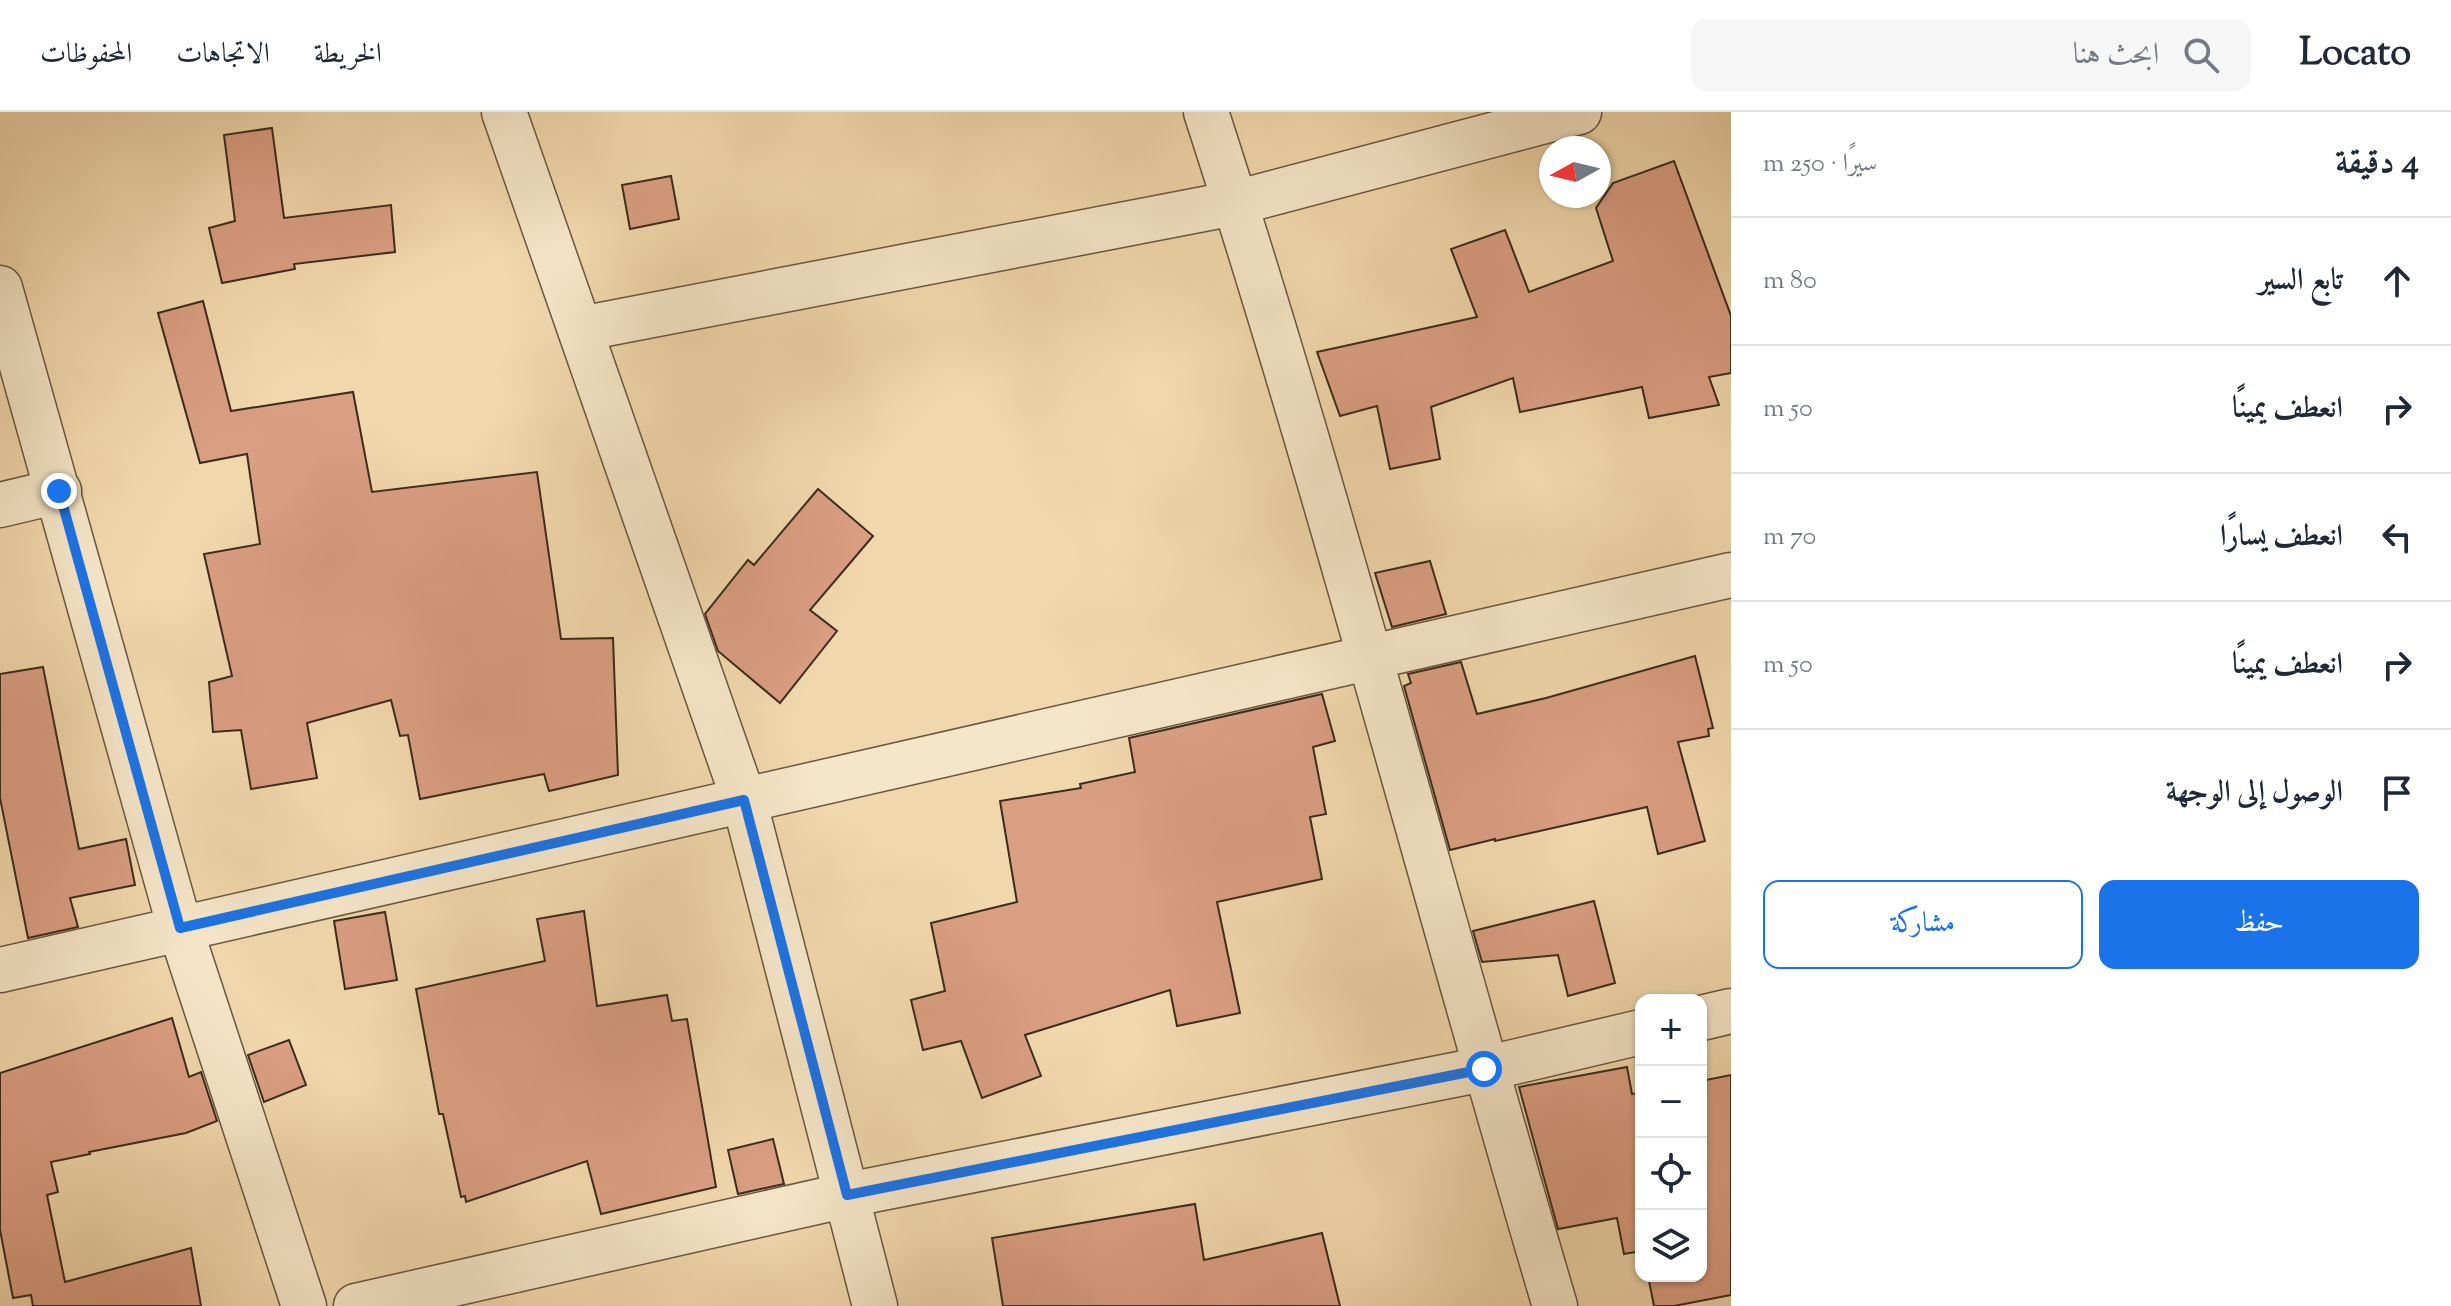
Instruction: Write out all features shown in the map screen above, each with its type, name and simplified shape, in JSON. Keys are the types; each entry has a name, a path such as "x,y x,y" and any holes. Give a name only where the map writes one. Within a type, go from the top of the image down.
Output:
{"street":[{"path":"504,112 744,800 875,1306"},
{"path":"1206,112 1370,657 1484,1069 1555,1306"},
{"path":"580,329 1235,203 1579,112"},
{"path":"0,288 180,928 304,1306"},
{"path":"0,505 59,491"},
{"path":"0,970 1731,575"},
{"path":"1707,1017 1731,1011"},
{"path":"356,1306 847,1195 1484,1069 1635,1033"}],"building":[{"path":"272,128 284,218 391,205 395,252 294,264 295,269 222,283 209,228 235,221 224,135"},
{"path":"1674,161 1731,316 1731,373 1709,377 1719,405 1649,418 1642,387 1520,412 1513,378 1431,407 1440,459 1390,469 1377,406 1340,416 1317,352 1477,317 1451,249 1505,230 1529,292 1613,261 1596,208 1611,208 1613,183"},
{"path":"671,176 679,219 630,229 622,185"},
{"path":"203,301 231,411 353,392 372,492 537,472 561,639 613,638 618,775 549,791 544,774 420,799 408,735 400,736 391,700 307,723 317,778 251,789 241,730 213,732 209,682 232,676 204,554 260,544 247,454 200,463 158,313"},
{"path":"818,489 873,536 810,610 837,631 780,703 718,651 705,614 748,560 754,565"},
{"path":"1430,561 1446,614 1392,627 1375,573"},
{"path":"1695,656 1713,728 1708,729 1709,736 1678,742 1705,841 1658,854 1647,807 1450,850 1404,686 1411,683 1408,674 1461,662 1477,714"},
{"path":"43,667 79,849 126,839 135,885 70,898 78,927 28,938 0,798 0,674"},
{"path":"1322,694 1335,741 1313,747 1326,814 1310,817 1322,879 1217,902 1240,1013 1177,1026 1170,990 1025,1035 1041,1076 982,1098 961,1041 923,1050 911,1000 945,991 931,923 1017,902 1000,801 1081,788 1080,784 1135,772 1129,738"},
{"path":"1594,901 1615,983 1568,996 1558,955 1482,962 1473,931"},
{"path":"584,911 597,1006 667,995 672,1021 687,1019 716,1187 601,1214 587,1161 466,1202 465,1196 461,1197 443,1114 439,1114 416,989 545,961 537,919"},
{"path":"385,912 397,980 345,989 334,921"},
{"path":"172,1018 189,1077 201,1072 217,1121 186,1133 51,1162 58,1192 47,1195 65,1282 191,1248 201,1306 33,1306 31,1295 13,1298 0,1230 0,1073"},
{"path":"289,1040 306,1085 264,1102 248,1055"},
{"path":"1627,1067 1632,1094 1635,1094 1635,1252 1624,1254 1617,1218 1558,1229 1519,1087"},
{"path":"1731,1075 1731,1295 1674,1306 1654,1306 1649,1282 1707,1282 1707,1080"},
{"path":"773,1139 784,1184 738,1194 728,1150"},
{"path":"1195,1204 1204,1260 1322,1233 1340,1306 1003,1306 992,1238"}],"route":[{"path":"59,491 180,928 744,800 847,1195 1484,1069"}]}
